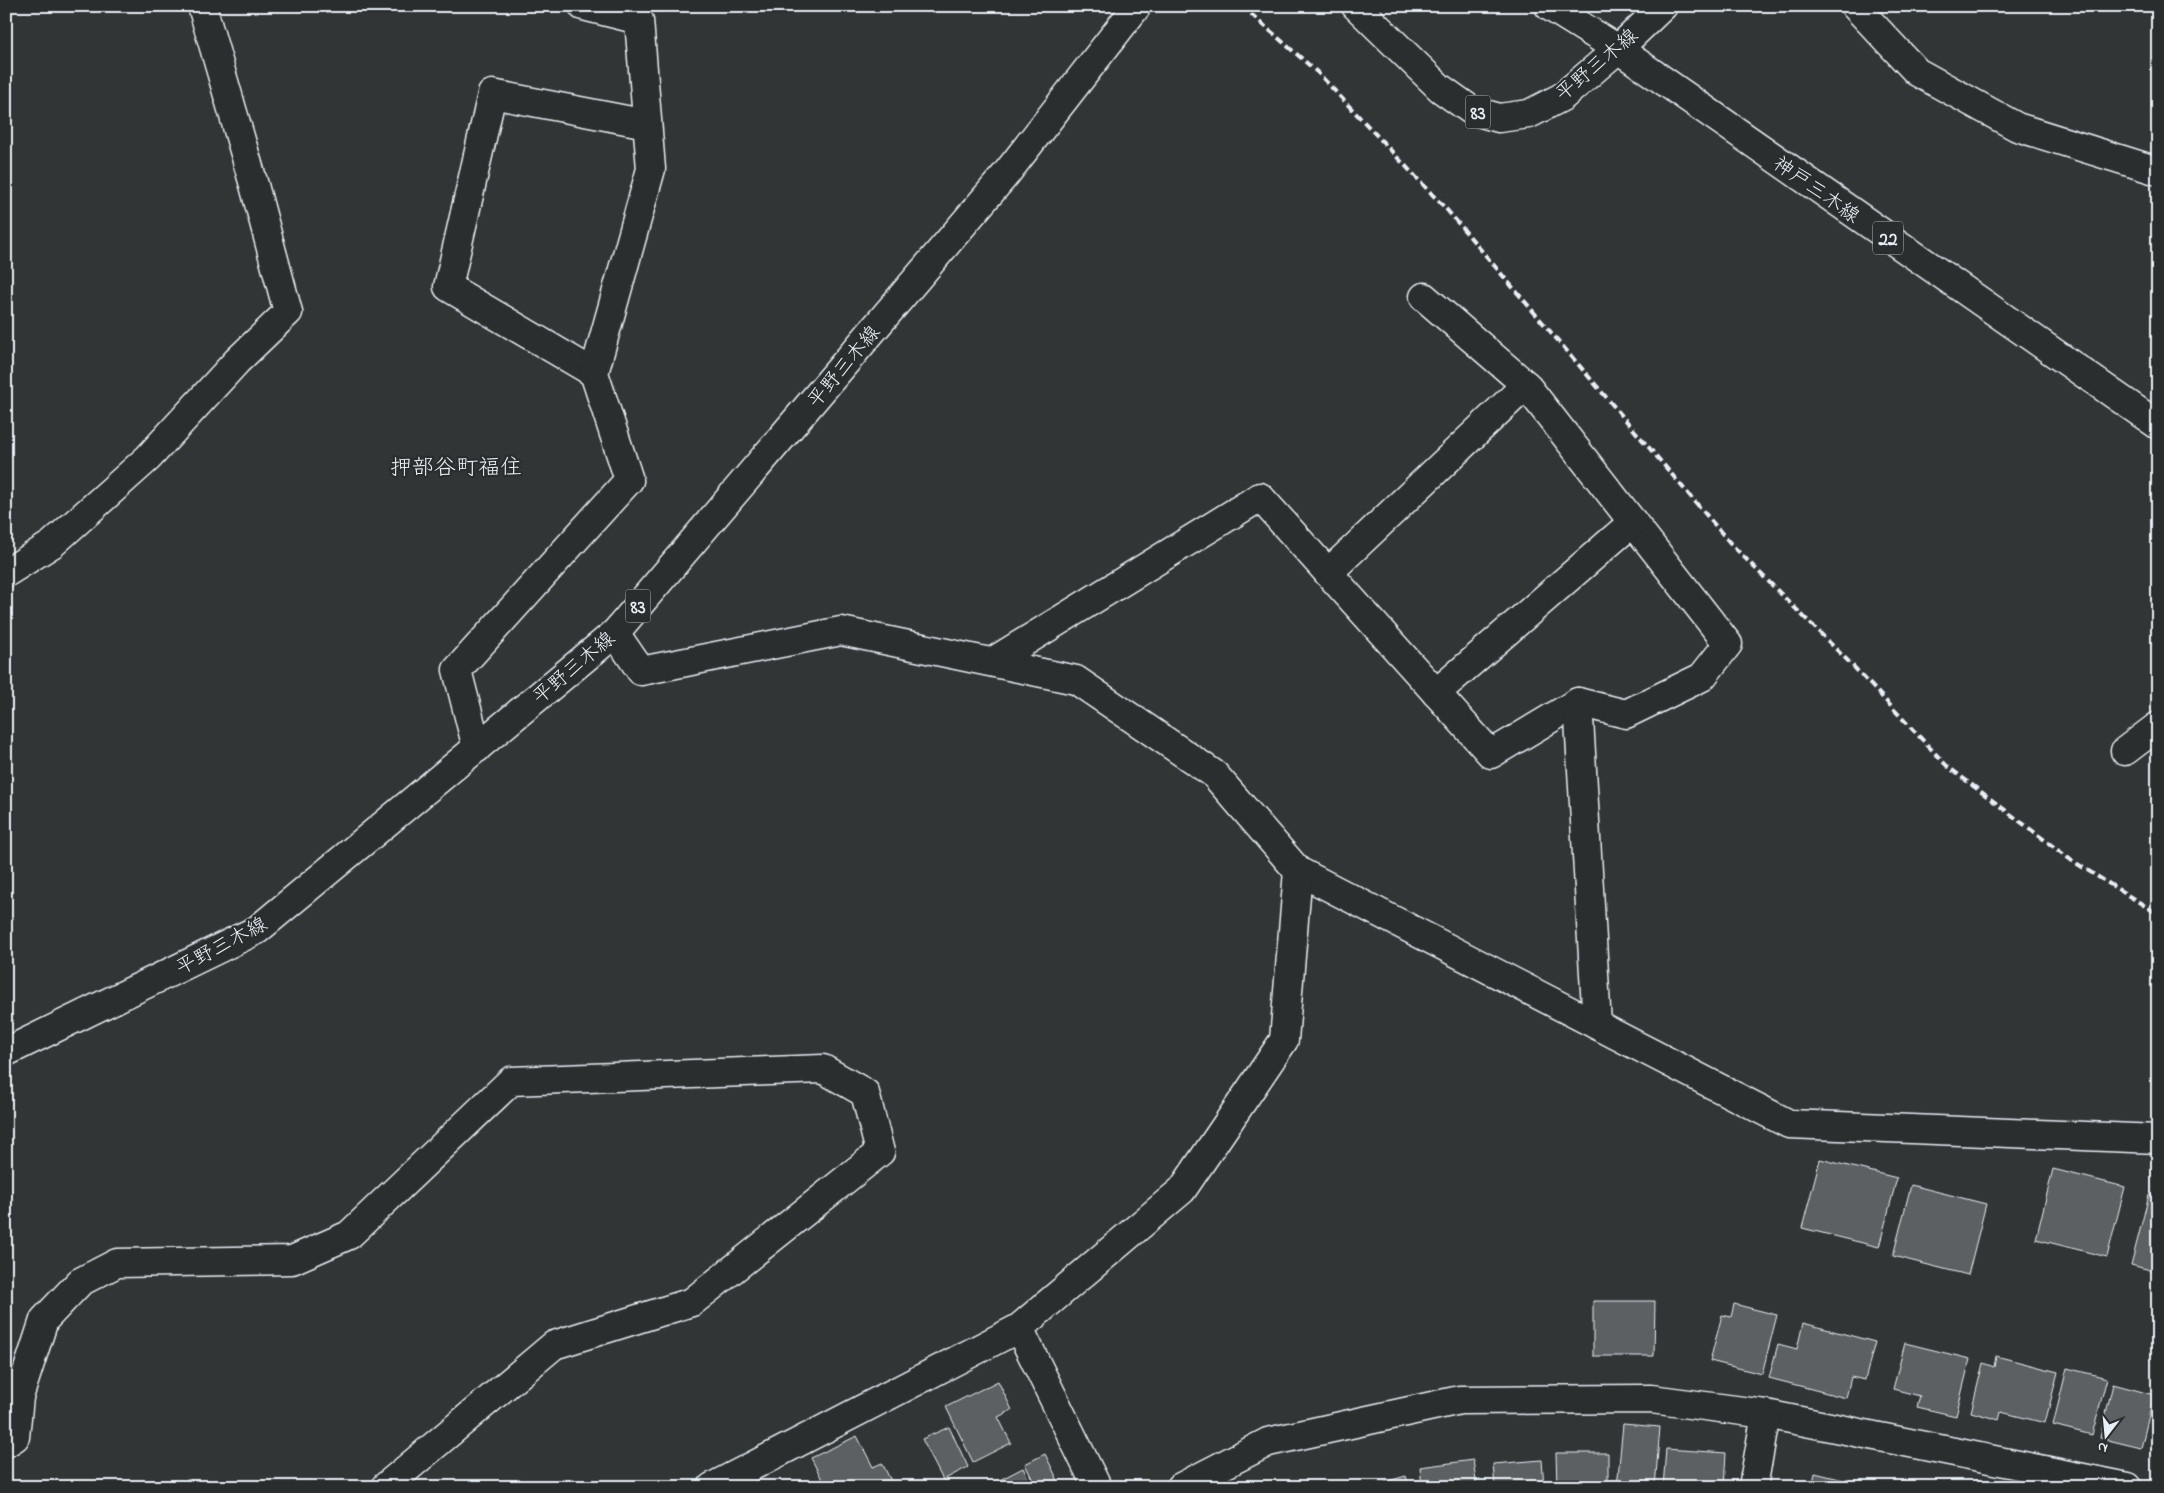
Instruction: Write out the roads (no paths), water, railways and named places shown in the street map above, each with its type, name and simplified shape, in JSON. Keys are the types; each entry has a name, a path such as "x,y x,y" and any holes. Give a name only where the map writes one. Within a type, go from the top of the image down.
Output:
{"street":[{"path":"6,573 52,544 148,458 237,361 288,312 254,185 202,6"},
{"path":"477,748 457,670 629,480 594,373 651,170 639,20 583,6"},
{"name":"平野三木線","path":"6,1052 257,930 615,633 1006,174 1137,6"},
{"name":"平野三木線","path":"1356,6 1440,88 1471,110 1498,118 1529,114 1562,97 1618,49 1663,6"},
{"name":"神戸三木線","path":"1549,6 1618,49 2158,425"},
{"path":"1855,6 1917,72 2017,127 2158,171"},
{"path":"594,373 448,287 492,94 647,124"},
{"path":"992,662 1260,497 1491,754 1578,702 1626,714 1702,677 1728,644 1526,385 1424,297"},
{"path":"1328,573 1526,385"},
{"path":"1436,693 1633,522"},
{"path":"615,633 641,671 841,631 1076,680 1214,774 1298,871 1789,1124 2158,1140"},
{"path":"1578,702 1597,1025"},
{"path":"2126,751 2158,726"},
{"path":"712,1487 1019,1328 1182,1190 1284,1040 1298,871"},
{"path":"6,1443 15,1437 19,1397 44,1320 80,1282 117,1263 292,1260 349,1235 511,1081 823,1069 865,1093 880,1152 692,1302 554,1345 385,1487"},
{"path":"1019,1328 1097,1487"},
{"path":"1181,1487 1268,1442 1460,1400 1651,1399 1766,1414 2128,1487"},
{"path":"1753,1487 1766,1414"}],"railway":[{"path":"1242,6 1317,72 1447,210 1731,544 1852,665 1947,766 2071,860 2158,914"}],"district":[{"name":"押部谷町福住","path":"456,466"}]}
